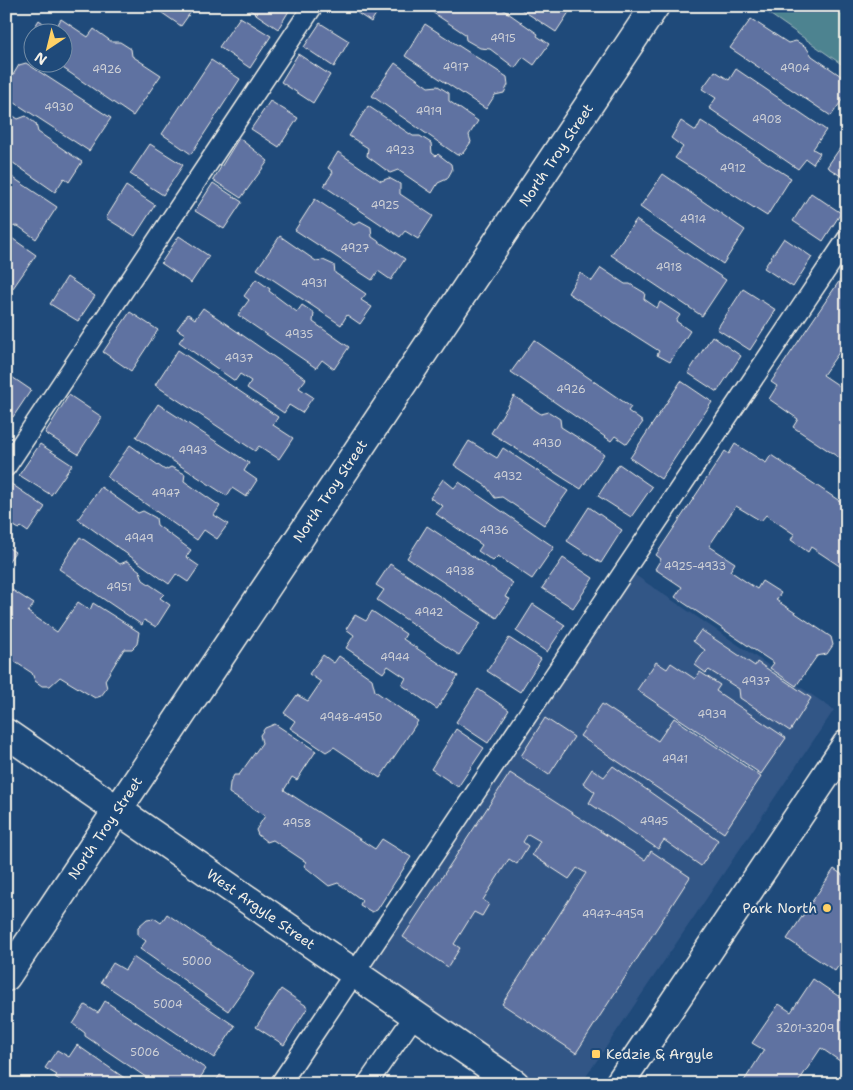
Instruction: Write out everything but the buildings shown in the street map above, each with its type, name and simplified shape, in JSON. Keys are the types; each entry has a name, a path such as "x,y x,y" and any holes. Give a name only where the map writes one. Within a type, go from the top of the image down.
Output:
{"street":[{"name":"North Troy Street","path":"6,977 655,6"},
{"name":"West Argyle Street","path":"6,733 515,1084"},
{"path":"619,1084 847,744"}],"lane":[{"path":"6,467 313,6"},
{"path":"280,1084 847,239"},
{"path":"367,1084 415,1015"}],"shaded area":[{"path":"629,571 834,710 581,1084 534,1084 361,966"}],"green space":[{"path":"758,6 847,6 847,68"}],"place":[{"name":"Park North","path":"827,908"},
{"name":"Kedzie & Argyle","path":"596,1054"}]}
